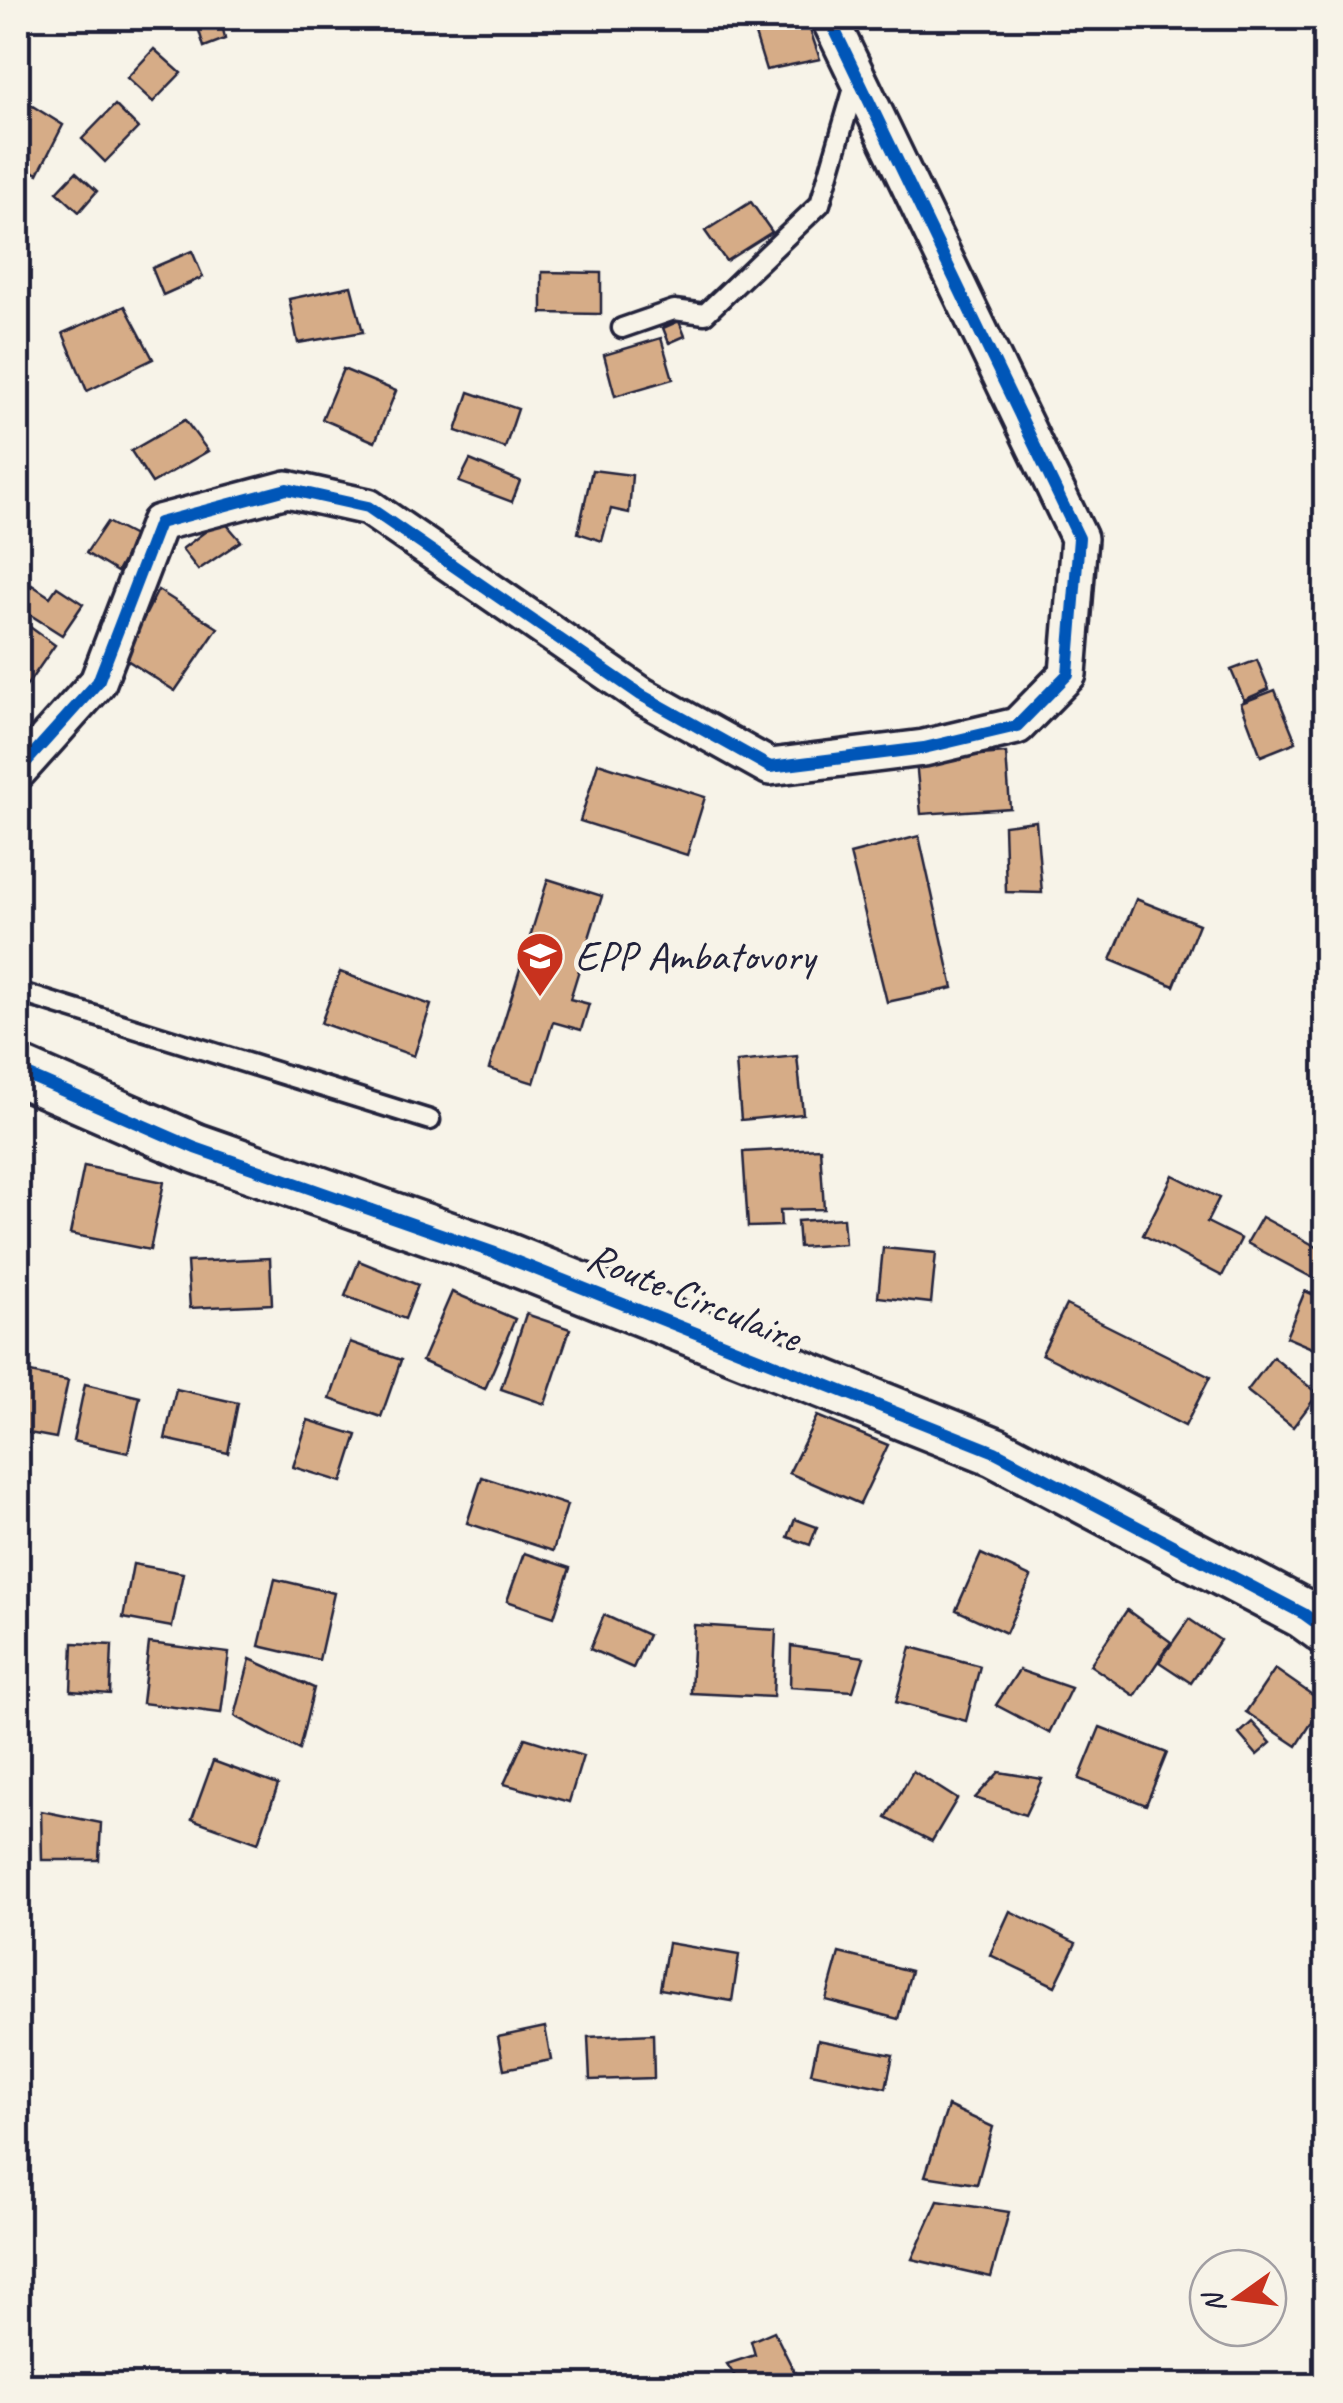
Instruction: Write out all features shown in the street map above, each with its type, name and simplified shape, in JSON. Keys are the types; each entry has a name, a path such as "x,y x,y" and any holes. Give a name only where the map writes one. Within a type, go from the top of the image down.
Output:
{"street":[{"path":"18,772 98,682 160,523 286,489 368,507 641,696 770,766 924,748 1017,726 1068,674 1078,538 830,18"},
{"name":"Route Circulaire","path":"18,1071 194,1148 496,1253 995,1452 1304,1614 1326,1630"}],"lane":[{"path":"622,328 674,310 705,314 820,204 857,75"},
{"path":"18,992 430,1120"}],"building":[{"path":"221,18 225,39 204,47 197,24"},
{"path":"750,18 806,18 820,59 766,70"},
{"path":"154,49 181,73 153,102 127,78"},
{"path":"18,97 63,125 38,174 18,162"},
{"path":"115,105 138,128 105,162 82,139"},
{"path":"76,172 97,191 79,212 57,192"},
{"path":"751,202 772,232 726,261 705,231"},
{"path":"192,251 203,277 163,295 152,268"},
{"path":"542,272 601,273 601,314 542,313"},
{"path":"351,286 363,332 298,343 289,299"},
{"path":"125,306 153,359 87,391 63,333"},
{"path":"679,321 685,336 669,343 663,328"},
{"path":"661,338 673,379 615,396 604,355"},
{"path":"343,369 396,391 375,442 322,419"},
{"path":"469,392 518,409 505,448 456,431"},
{"path":"185,420 208,451 152,483 131,451"},
{"path":"470,460 520,481 512,502 459,482"},
{"path":"592,470 632,475 629,513 611,509 602,541 578,533"},
{"path":"222,519 241,541 198,570 182,549"},
{"path":"107,522 136,537 117,572 86,553"},
{"path":"32,585 50,597 57,587 83,604 62,635 18,607"},
{"path":"158,590 218,628 175,691 124,658"},
{"path":"23,622 55,645 18,698 18,629"},
{"path":"1257,660 1269,689 1244,700 1231,670"},
{"path":"1275,690 1296,742 1261,756 1241,703"},
{"path":"1006,753 1010,808 921,814 916,760"},
{"path":"598,763 705,797 687,855 580,821"},
{"path":"1036,821 1042,893 1006,892 1004,825"},
{"path":"919,836 953,988 887,1002 850,854"},
{"path":"548,879 602,896 570,999 589,1004 581,1030 553,1022 534,1083 489,1069"},
{"path":"1136,899 1199,924 1174,986 1111,960"},
{"path":"340,972 431,1005 414,1056 321,1023"},
{"path":"797,1056 803,1114 741,1120 736,1062"},
{"path":"820,1148 824,1209 780,1210 781,1226 748,1227 743,1152"},
{"path":"84,1166 164,1182 150,1250 70,1234"},
{"path":"1173,1175 1219,1198 1207,1222 1241,1239 1222,1276 1143,1235"},
{"path":"1262,1217 1326,1252 1326,1285 1247,1243"},
{"path":"843,1218 845,1244 799,1247 797,1221"},
{"path":"883,1248 936,1253 931,1303 878,1297"},
{"path":"270,1258 272,1304 190,1308 187,1262"},
{"path":"359,1261 418,1285 405,1319 345,1296"},
{"path":"1305,1291 1326,1300 1326,1354 1286,1337"},
{"path":"452,1292 515,1319 485,1389 422,1361"},
{"path":"1066,1305 1210,1377 1185,1426 1042,1354"},
{"path":"526,1314 570,1329 545,1404 501,1389"},
{"path":"350,1342 401,1360 381,1417 330,1399"},
{"path":"1273,1357 1318,1394 1293,1427 1247,1391"},
{"path":"21,1371 68,1381 56,1438 18,1431"},
{"path":"85,1384 140,1397 128,1453 73,1441"},
{"path":"176,1389 238,1403 228,1453 165,1439"},
{"path":"817,1416 888,1445 860,1504 789,1473"},
{"path":"308,1420 357,1435 342,1482 293,1467"},
{"path":"482,1477 567,1505 553,1551 467,1523"},
{"path":"795,1519 817,1527 810,1545 788,1537"},
{"path":"524,1553 570,1568 554,1617 507,1601"},
{"path":"981,1554 1031,1577 1006,1633 956,1610"},
{"path":"133,1564 183,1573 172,1627 123,1618"},
{"path":"275,1579 334,1593 319,1660 259,1646"},
{"path":"1127,1610 1171,1642 1135,1696 1090,1665"},
{"path":"604,1615 648,1635 633,1668 590,1649"},
{"path":"1189,1619 1220,1640 1191,1683 1159,1662"},
{"path":"694,1625 776,1630 773,1697 691,1693"},
{"path":"73,1643 112,1645 110,1694 71,1691"},
{"path":"149,1643 229,1653 221,1713 142,1703"},
{"path":"791,1646 864,1657 853,1691 790,1687"},
{"path":"911,1647 980,1666 966,1721 896,1702"},
{"path":"250,1659 314,1688 299,1750 235,1716"},
{"path":"1275,1669 1324,1703 1297,1746 1246,1712"},
{"path":"1019,1670 1071,1688 1049,1733 996,1705"},
{"path":"1252,1722 1271,1743 1257,1755 1239,1734"},
{"path":"1100,1727 1167,1753 1146,1805 1079,1779"},
{"path":"525,1738 583,1756 569,1802 504,1784"},
{"path":"213,1761 278,1785 258,1843 192,1819"},
{"path":"913,1771 957,1799 932,1841 886,1818"},
{"path":"999,1772 1042,1779 1025,1815 975,1798"},
{"path":"41,1811 101,1823 99,1860 42,1860"},
{"path":"1010,1911 1076,1943 1055,1986 990,1955"},
{"path":"668,1943 739,1955 732,2001 660,1989"},
{"path":"839,1953 911,1971 898,2019 826,2000"},
{"path":"545,2027 551,2060 504,2069 498,2037"},
{"path":"653,2034 654,2078 590,2080 588,2037"},
{"path":"818,2040 893,2055 886,2088 811,2073"},
{"path":"948,2106 993,2127 977,2184 925,2176"},
{"path":"938,2201 1009,2212 991,2277 912,2259"},
{"path":"774,2331 797,2377 741,2386 727,2364 755,2355 751,2341"}],"cycle path":[{"path":"18,771 98,682 159,523 287,489 368,507 641,695 770,767 924,748 1017,726 1068,674 1079,538 829,18"},
{"path":"18,1071 195,1148 495,1253 995,1452 1304,1614 1326,1630"}],"place":[{"name":"EPP Ambatovory","path":"540,998"}]}
